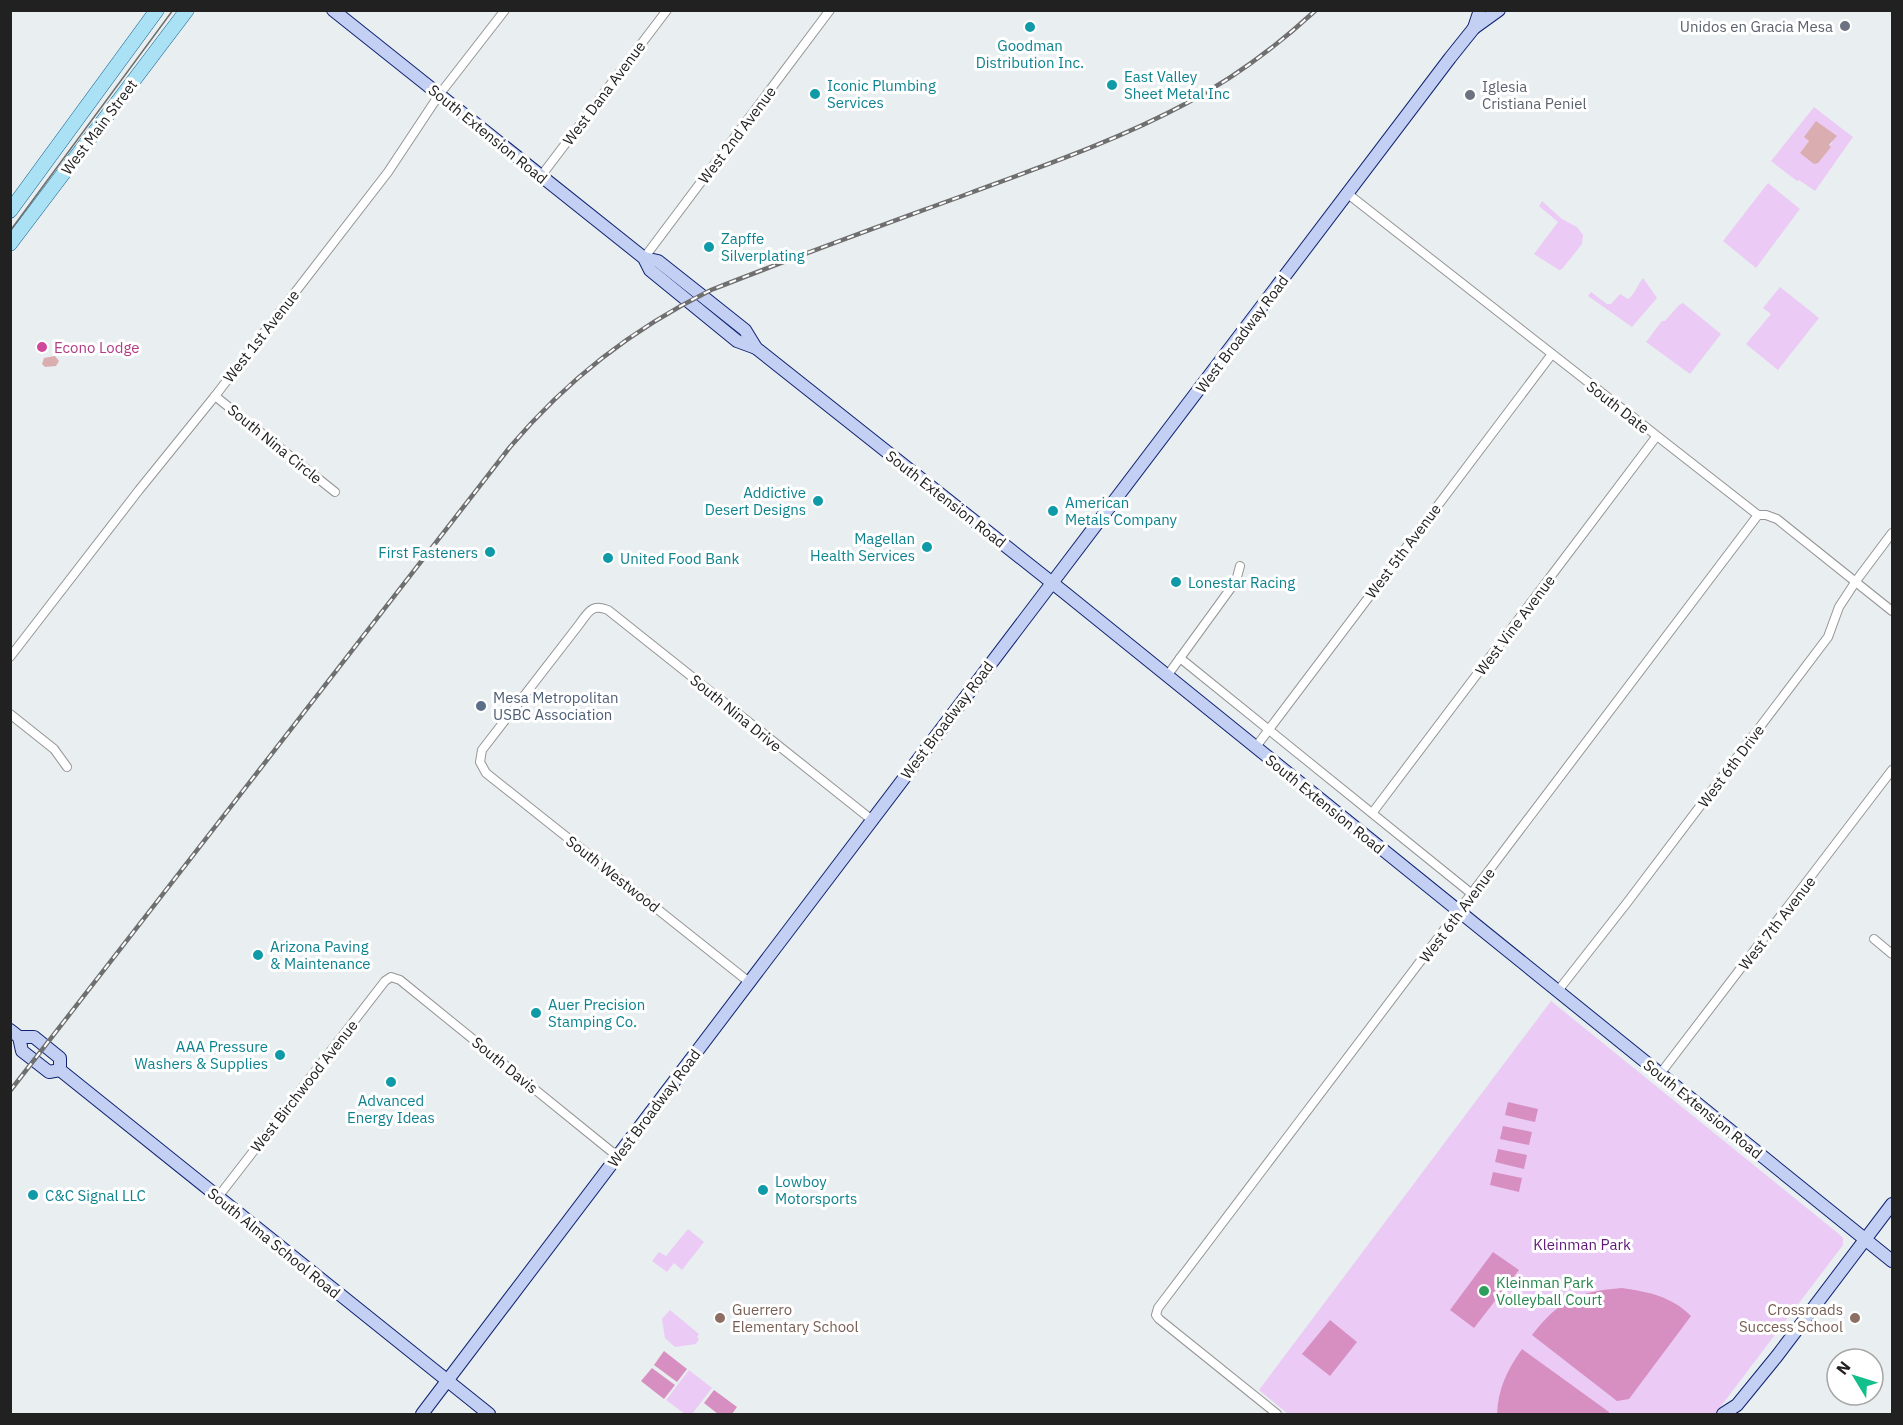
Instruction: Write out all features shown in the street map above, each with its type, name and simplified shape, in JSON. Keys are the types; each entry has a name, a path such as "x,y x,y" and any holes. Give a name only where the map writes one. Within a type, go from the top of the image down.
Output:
{"main road":[{"name":"West Main Street","path":"10,211 157,10"},
{"name":"West Main Street","path":"10,244 187,10"},
{"name":"South Extension Road","path":"333,10 644,258 650,270 737,341 756,348 1052,582 1893,1261"},
{"name":"West Broadway Road","path":"1474,28 1480,10"},
{"name":"West Broadway Road","path":"422,1414 1474,28 1499,10"},
{"name":"South Alma School Road","path":"15,1034 34,1038 60,1058 60,1070"},
{"name":"South Alma School Road","path":"15,1034 22,1051 49,1072 60,1070 489,1414"},
{"path":"1723,1414 1736,1410 1893,1204"}],"street":[{"name":"West 1st Avenue","path":"10,657 388,172 439,95 505,10"},
{"name":"West Dana Avenue","path":"541,176 667,10"},
{"name":"West 2nd Avenue","path":"644,258 830,10"},
{"name":"South Date","path":"1348,194 1758,515 1777,519 1893,610"},
{"name":"West 5th Avenue","path":"1255,748 1552,354"},
{"name":"South Nina Circle","path":"215,396 335,492"},
{"name":"West Vine Avenue","path":"1373,812 1656,437"},
{"name":"West 6th Avenue","path":"1277,1414 1156,1315 1158,1308 1758,515"},
{"name":"West 6th Drive","path":"1557,992 1828,637 1839,607 1893,533"},
{"path":"1167,676 1236,581 1240,566"},
{"name":"South Nina Drive","path":"480,762 482,750 552,658 592,608 599,607 608,610 872,820"},
{"name":"South Extension Road","path":"1180,658 1472,894"},
{"path":"10,714 54,749 67,767"},
{"name":"South Westwood","path":"480,762 486,773 749,982"},
{"name":"West 7th Avenue","path":"1660,1074 1893,770"},
{"path":"1874,939 1893,954"},
{"name":"South Davis","path":"391,977 400,980 617,1156"},
{"name":"West Birchwood Avenue","path":"218,1197 385,981 391,977"}],"green space":[{"path":"1814,107 1853,137 1815,191 1799,180 1797,181 1771,161","holes":["1836,136 1824,155 1800,153 1809,141"]},
{"path":"1768,183 1800,209 1756,268 1723,241"},
{"path":"1542,201 1562,219 1577,227 1583,235 1582,244 1559,270 1534,254 1558,222 1539,206"},
{"path":"1643,278 1657,298 1632,327 1588,296 1591,292 1607,304 1611,304 1620,294 1628,299"},
{"path":"1780,287 1819,318 1778,370 1746,344 1771,314 1763,308"},
{"path":"1683,303 1721,334 1690,374 1646,342 1662,321 1665,321"},
{"name":"Kleinman Park","path":"1551,1001 1839,1234 1843,1238 1843,1245 1715,1414 1288,1414 1259,1390"},
{"path":"688,1229 704,1242 682,1270 674,1263 667,1272 652,1261 659,1252 666,1256"},
{"path":"670,1310 699,1334 696,1344 675,1347 665,1338 662,1319"},
{"path":"689,1370 712,1388 692,1414 685,1414 666,1400"}],"shaded area":[{"path":"1816,121 1837,136 1818,163 1814,164 1800,153 1809,141 1804,137"},
{"path":"55,356 59,361 56,366 45,367 42,364 44,358"},
{"path":"1508,1102 1538,1109 1535,1122 1505,1115"},
{"path":"1503,1126 1532,1132 1529,1145 1500,1139"},
{"path":"1498,1149 1527,1155 1524,1169 1495,1162"},
{"path":"1493,1172 1522,1178 1519,1192 1490,1185"},
{"name":"Kleinman Park Volleyball Court","path":"1493,1252 1519,1270 1474,1328 1450,1310"},
{"path":"1622,1288 1667,1299 1691,1316 1629,1399 1617,1401 1532,1335 1551,1313 1571,1300 1594,1292"},
{"path":"1330,1320 1357,1342 1330,1376 1302,1354"},
{"path":"1522,1349 1609,1414 1497,1414 1504,1380"},
{"path":"664,1351 687,1369 677,1382 654,1365"},
{"path":"652,1368 675,1385 664,1399 641,1381"},
{"path":"714,1390 737,1407 732,1414 718,1414 704,1403"}],"tram line":[{"path":"10,231 173,10"}],"railway":[{"path":"10,1091 510,447 555,399 602,358 654,322 711,290 1053,162 1107,141 1161,116 1238,72 1270,49 1316,10"}],"place":[{"name":"Unidos en Gracia Mesa","path":"1845,26"},
{"name":"Goodman Distribution Inc.","path":"1030,27"},
{"name":"East Valley Sheet Metal Inc","path":"1112,85"},
{"name":"Iconic Plumbing Services","path":"815,94"},
{"name":"Iglesia Cristiana Peniel","path":"1470,95"},
{"name":"Zapffe Silverplating","path":"709,247"},
{"name":"Econo Lodge","path":"42,347"},
{"name":"Addictive Desert Designs","path":"818,501"},
{"name":"American Metals Company","path":"1053,511"},
{"name":"Magellan Health Services","path":"927,547"},
{"name":"First Fasteners","path":"490,552"},
{"name":"United Food Bank","path":"608,558"},
{"name":"Lonestar Racing","path":"1176,582"},
{"name":"Mesa Metropolitan USBC Association","path":"481,706"},
{"name":"Arizona Paving & Maintenance","path":"258,955"},
{"name":"Auer Precision Stamping Co.","path":"536,1013"},
{"name":"AAA Pressure Washers & Supplies","path":"280,1055"},
{"name":"Advanced Energy Ideas","path":"391,1082"},
{"name":"Lowboy Motorsports","path":"763,1190"},
{"name":"C&C Signal LLC","path":"33,1195"},
{"name":"Kleinman Park Volleyball Court","path":"1484,1291"},
{"name":"Guerrero Elementary School","path":"720,1318"},
{"name":"Crossroads Success School","path":"1855,1318"}]}
